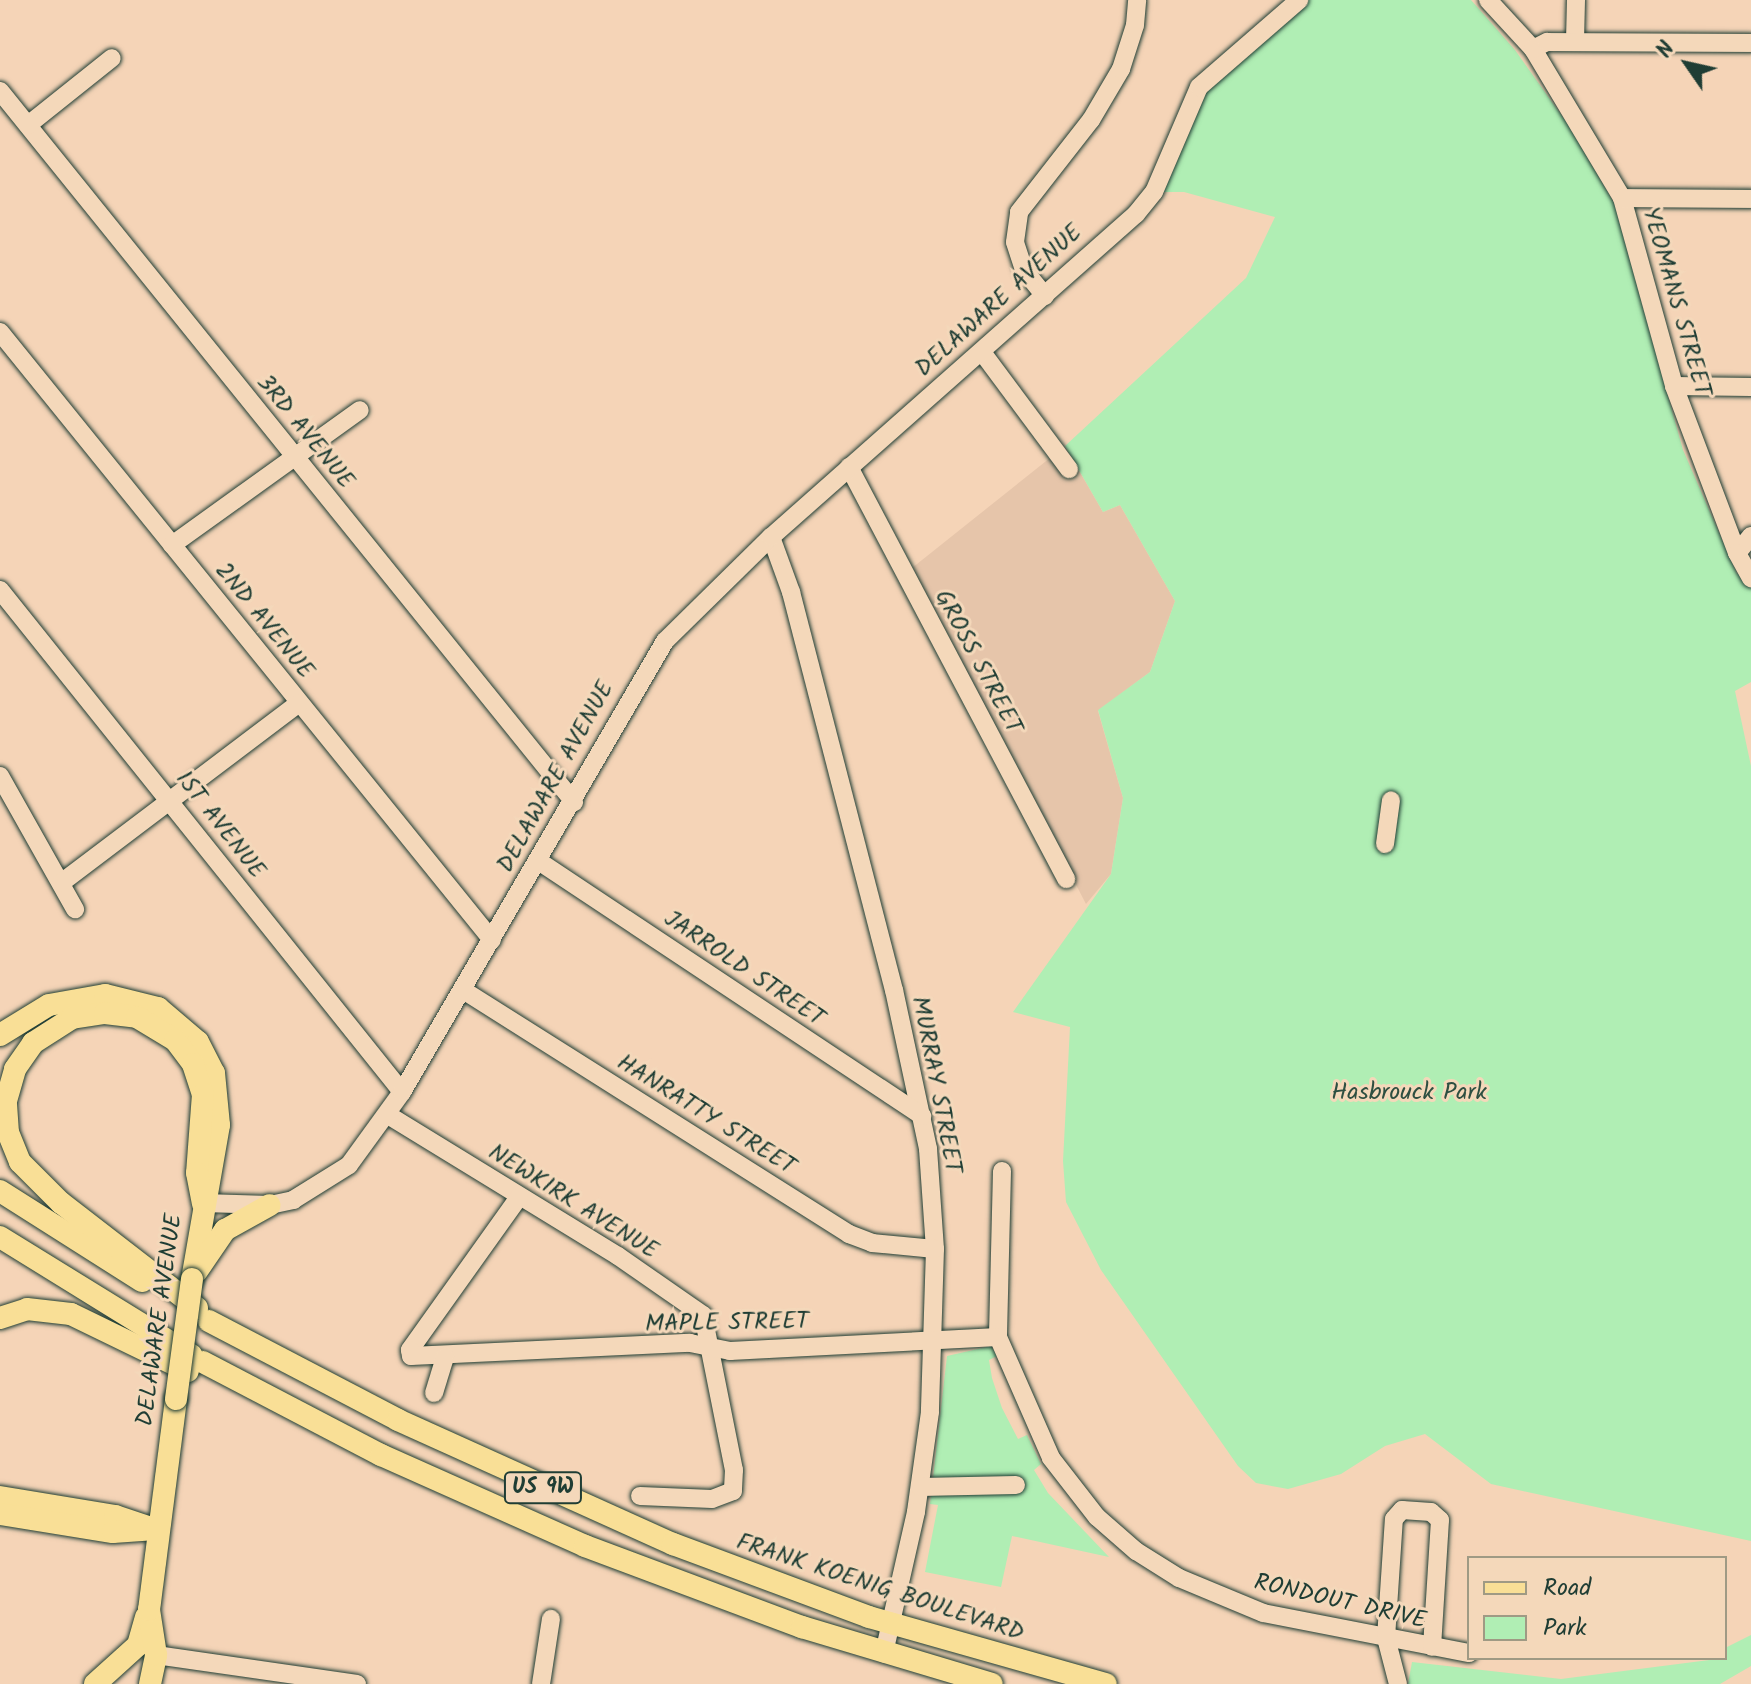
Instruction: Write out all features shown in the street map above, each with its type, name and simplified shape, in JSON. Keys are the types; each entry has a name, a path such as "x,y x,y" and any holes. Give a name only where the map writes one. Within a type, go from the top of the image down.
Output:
{"main road":[{"path":"0,1035 49,1005 87,996 141,1001 173,1017 198,1042 218,1091 213,1174 203,1203"},
{"path":"203,1203 197,1173 203,1094 193,1064 175,1040 137,1017 105,1013 72,1018 33,1043 15,1069 6,1101 8,1133 20,1162 61,1203 209,1319"},
{"name":"FRANK KOENIG BOULEVARD","path":"0,1191 209,1319 372,1407 600,1513 744,1573 1106,1684"},
{"name":"DELAWARE AVENUE","path":"150,1684 156,1655 149,1610 157,1530 203,1203"},
{"path":"192,1279 225,1230 270,1205"},
{"name":"US 9W","path":"0,1237 196,1367 381,1455 597,1551 884,1653 992,1684"},
{"path":"0,1318 27,1309 71,1314 196,1367"},
{"path":"0,1497 115,1516 157,1530"},
{"path":"0,1514 113,1532 157,1530"},
{"path":"95,1684 138,1645 149,1610"}],"street":[{"path":"1045,296 1024,270 1015,242 1019,212 1091,120 1113,82 1135,25 1137,0"},
{"name":"DELAWARE AVENUE","path":"203,1203 270,1205 333,1179 388,1115 540,862 665,641 771,537 1045,296 1154,192 1199,87 1299,0"},
{"name":"YEOMANS STREET","path":"1488,0 1533,49 1622,198 1674,386 1737,553 1751,578"},
{"path":"1575,41 1576,0"},
{"path":"1533,49 1547,42 1575,41 1751,43"},
{"path":"28,125 112,58"},
{"name":"3RD AVENUE","path":"0,91 574,802"},
{"path":"1622,198 1751,199"},
{"name":"2ND AVENUE","path":"0,332 492,940"},
{"path":"982,352 1069,469"},
{"path":"1674,386 1751,387"},
{"path":"172,545 360,410"},
{"name":"GROSS STREET","path":"849,467 1066,879"},
{"path":"1737,553 1751,536"},
{"name":"MURRAY STREET","path":"771,537 804,641 922,1116 935,1249 934,1340 920,1487 884,1653"},
{"name":"1ST AVENUE","path":"0,590 402,1092"},
{"path":"61,883 299,703"},
{"path":"0,776 75,909"},
{"path":"1385,844 1391,800"},
{"name":"JARROLD STREET","path":"540,862 922,1116"},
{"name":"HANRATTY STREET","path":"463,990 849,1234 872,1243 935,1249"},
{"name":"NEWKIRK AVENUE","path":"388,1115 699,1310 712,1348 734,1470 731,1495 712,1499 640,1496"},
{"name":"RONDOUT DRIVE","path":"1002,1171 998,1337 1056,1466 1097,1517 1136,1551 1179,1578 1263,1613 1467,1653"},
{"name":"MAPLE STREET","path":"519,1197 410,1350 411,1356 425,1358 690,1343 730,1351 934,1340"},
{"path":"934,1340 998,1337"},
{"path":"434,1393 445,1357"},
{"path":"920,1487 1016,1485"},
{"path":"1398,1684 1386,1638 1394,1519 1402,1510 1431,1512 1440,1520 1432,1647"},
{"path":"541,1684 551,1619"},
{"path":"156,1655 357,1684"}],"shaded area":[{"path":"1065,446 1103,512 1120,505 1175,601 1150,672 1098,711 1123,798 1111,874 1086,904 912,568"}],"green space":[{"name":"Hasbrouck Park","path":"1299,0 1471,0 1515,50 1567,123 1614,203 1683,450 1737,574 1751,568 1751,682 1735,691 1751,766 1751,1541 1491,1484 1425,1434 1385,1446 1341,1474 1288,1489 1256,1483 1238,1466 1101,1270 1066,1202 1063,1161 1070,1027 1013,1012 1111,874 1123,798 1098,710 1150,672 1175,601 1120,505 1103,512 1065,446 1246,278 1275,217 1184,192 1154,192 1186,108"},
{"path":"991,1346 997,1356 989,1360 992,1378 1002,1408 1018,1439 1027,1435 1041,1464 1034,1470 1048,1493 1109,1557 1012,1536 1001,1587 925,1572 938,1505 930,1504 947,1356"},
{"path":"1751,1635 1751,1666 1720,1684 1408,1684 1412,1662 1561,1679 1727,1660 1727,1647"}]}
